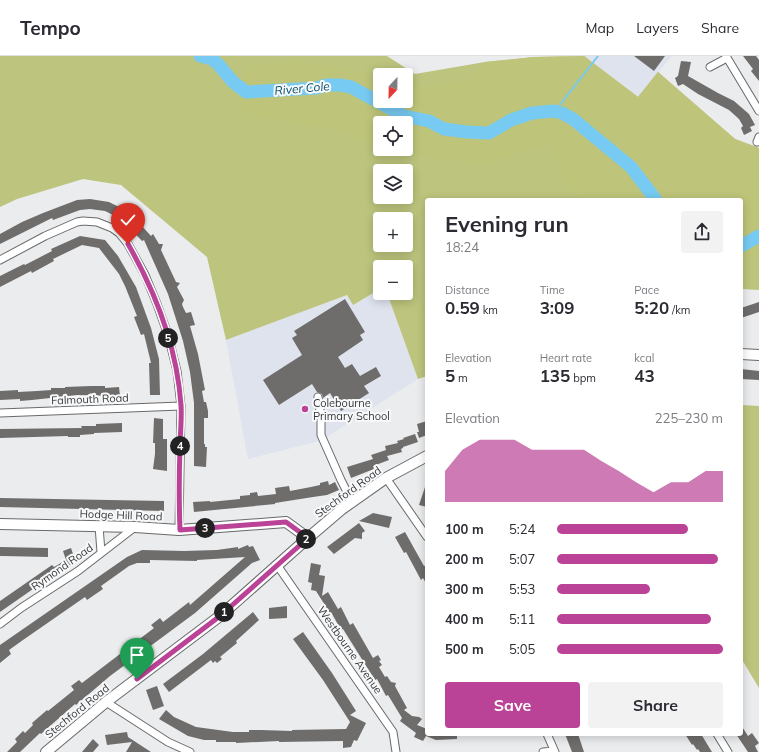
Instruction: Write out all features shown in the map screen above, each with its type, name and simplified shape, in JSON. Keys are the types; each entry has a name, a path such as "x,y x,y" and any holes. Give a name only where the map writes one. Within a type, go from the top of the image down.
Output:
{"main road":[{"path":"743,354 759,355"},
{"name":"Stechford Road","path":"46,752 106,702 220,616 308,538 352,502 386,478 425,457"},
{"name":"Hodge Hill Road","path":"0,524 135,527 180,530 286,522 308,538"}],"street":[{"path":"710,67 727,57 759,110"},
{"path":"0,260 45,236 77,222 83,221 104,224 119,233 128,244 145,275 157,304 168,335 177,371 181,406 180,530"},
{"path":"318,397 321,417 321,435 352,502"},
{"name":"Falmouth Road","path":"0,413 181,406"},
{"path":"386,478 425,534"},
{"path":"99,526 102,552"},
{"name":"Rymond Road","path":"0,624 21,608 78,571 135,527"},
{"name":"Westbourne Avenue","path":"277,565 393,732 396,752"},
{"path":"106,702 168,742 190,752"},
{"path":"542,752 555,752 548,736"},
{"path":"718,736 728,752"}],"shaded area":[{"path":"584,56 672,56 638,97"},
{"name":"Colebourne Primary School","path":"373,293 373,300 390,300 418,379 325,438 350,489 343,492 319,441 248,459 226,340 347,295 353,305"}],"green space":[{"path":"0,56 387,56 406,68 373,68 373,108 413,108 413,73 415,74 485,62 534,57 584,56 638,97 658,72 735,139 759,148 759,290 743,289 743,198 425,198 425,377 418,379 390,300 413,300 413,260 373,260 373,293 353,305 347,295 226,340 207,257 121,185 83,179 17,199 0,207"},
{"path":"584,56 638,97 658,72 735,139 759,148 759,257 743,260 743,198 582,198 565,184 552,145 523,151 489,163 418,157 413,156 413,116 373,116 373,144 338,130 251,116 241,107 243,78 249,68 293,60 347,69 373,77 373,108 413,108 413,87 443,85 468,79 485,62 534,57"},
{"path":"743,405 759,406 759,688 743,661"}],"building":[{"path":"634,56 665,56 654,71"},
{"path":"743,56 756,56 759,60 759,81 751,71 753,69"},
{"path":"681,61 691,62 688,76 734,101 749,114 755,125 750,127 752,131 744,135 741,128 743,126 739,119 729,110 698,94 683,84 678,86 675,78 678,76"},
{"path":"90,199 109,202 123,209 132,215 151,236 153,234 159,244 163,244 161,250 176,282 180,283 177,287 184,300 182,304 183,307 186,313 191,312 195,325 190,326 198,354 205,390 202,391 204,402 206,402 208,411 208,418 204,418 204,444 205,447 207,447 206,467 194,466 194,403 190,372 183,341 168,294 144,240 142,241 117,217 105,211 90,209 80,210 53,220 52,218 0,244 0,234 22,222 77,200"},
{"path":"80,236 105,240 118,256 136,287 151,328 159,359 160,395 150,395 149,363 151,363 144,334 141,335 134,317 137,316 125,286 119,274 99,248 82,245 53,259 54,261 32,273 31,271 0,287 0,276 52,251 51,249"},
{"path":"345,299 365,332 360,335 363,340 338,357 345,368 352,364 360,376 376,367 381,376 364,386 369,393 341,411 330,393 323,398 322,394 317,392 312,384 279,405 263,380 302,355 292,338 297,335 294,331"},
{"path":"759,302 759,312 743,317 743,307"},
{"path":"743,369 759,371 759,380 743,379"},
{"path":"105,386 105,388 119,387 120,396 77,395 20,401 20,399 0,400 0,391 37,391 51,390 51,388"},
{"path":"154,418 163,419 163,439 167,439 167,471 153,469 155,454 155,443 153,443"},
{"path":"425,422 425,436 419,438 417,424"},
{"path":"122,423 122,432 94,433 80,435 80,437 0,438 0,429 82,428 81,426"},
{"path":"415,434 418,442 403,447 401,449 402,452 387,456 389,460 373,466 374,469 351,478 347,467 373,459 371,455 386,450 385,446 398,443 397,441"},
{"path":"328,481 329,485 335,482 339,490 327,495 275,504 194,512 193,502 240,499 240,496 250,495 250,493 257,492 258,496 276,494 275,488 289,486 290,491 320,485 320,483"},
{"path":"425,487 425,506 419,505"},
{"path":"0,498 164,501 164,511 0,507"},
{"path":"373,513 392,517 389,528 359,521"},
{"path":"359,523 365,531 362,533 362,539 355,538 334,554 327,547"},
{"path":"405,532 425,566 425,582 423,578 421,580 406,552 404,553 395,537"},
{"path":"248,545 249,547 253,546 260,560 252,563 195,613 110,676 76,705 75,704 20,752 7,752 17,742 15,739 23,731 25,733 33,725 32,723 74,690 71,686 79,680 82,683 154,628 151,625 160,618 163,622 189,602 190,605 245,557 197,561 150,560 150,563 137,563 129,566 101,586 103,589 87,600 85,597 9,650 11,654 0,663 0,645 127,557 142,550 217,550 238,547 238,549"},
{"path":"0,547 48,548 48,557 0,556"},
{"path":"71,548 76,563 55,571 56,573 0,612 0,601 52,565 54,567 66,560 63,551"},
{"path":"311,563 321,565 319,575 325,576 322,596 328,592 338,609 341,607 350,625 353,623 373,658 378,655 381,660 379,661 382,665 379,667 385,677 387,676 391,682 396,683 395,686 407,708 404,710 412,716 422,719 417,725 425,728 426,736 423,741 414,737 416,733 400,721 402,718 388,695 386,696 377,679 375,680 343,629 341,630 331,612 330,613 316,591 311,590 312,583 308,582"},
{"path":"287,606 287,618 269,619 269,608"},
{"path":"253,612 259,620 236,641 237,643 220,657 222,659 217,663 215,661 213,663 211,660 169,692 163,684 203,654"},
{"path":"303,632 332,673 356,711 350,715 366,723 357,741 354,740 351,747 343,748 343,741 216,742 216,740 204,740 188,736 159,719 166,710 174,717 196,727 233,732 249,732 249,730 292,731 346,729 350,722 323,680 293,639"},
{"path":"157,686 164,706 153,710 146,690"},
{"path":"743,728 748,736 752,733 759,743 755,746 758,752 748,752 737,736 743,736"},
{"path":"127,732 128,737 151,752 126,752 132,742 107,745 105,735"},
{"path":"426,736 457,736 457,739 436,740"},
{"path":"566,736 579,736 584,752 572,752"},
{"path":"686,736 702,736 712,752 700,752 693,744 692,745"},
{"path":"93,739 99,745 93,752 82,752"}],"waterway":[{"name":"River Cole","path":"200,56 212,59 233,82 246,92 317,88 326,85 351,87 404,116 429,121 444,129 489,133 511,120 532,113 553,111 562,113 573,119 631,167 654,198"},
{"path":"555,111 598,56"},
{"name":"River Cole","path":"743,245 759,236"}],"place":[{"name":"Colebourne Primary School","path":"305,409"}],"route":[{"path":"128,244 145,275 157,304 168,335 177,371 181,406 180,530 286,522 308,538 220,616 137,679"}]}
